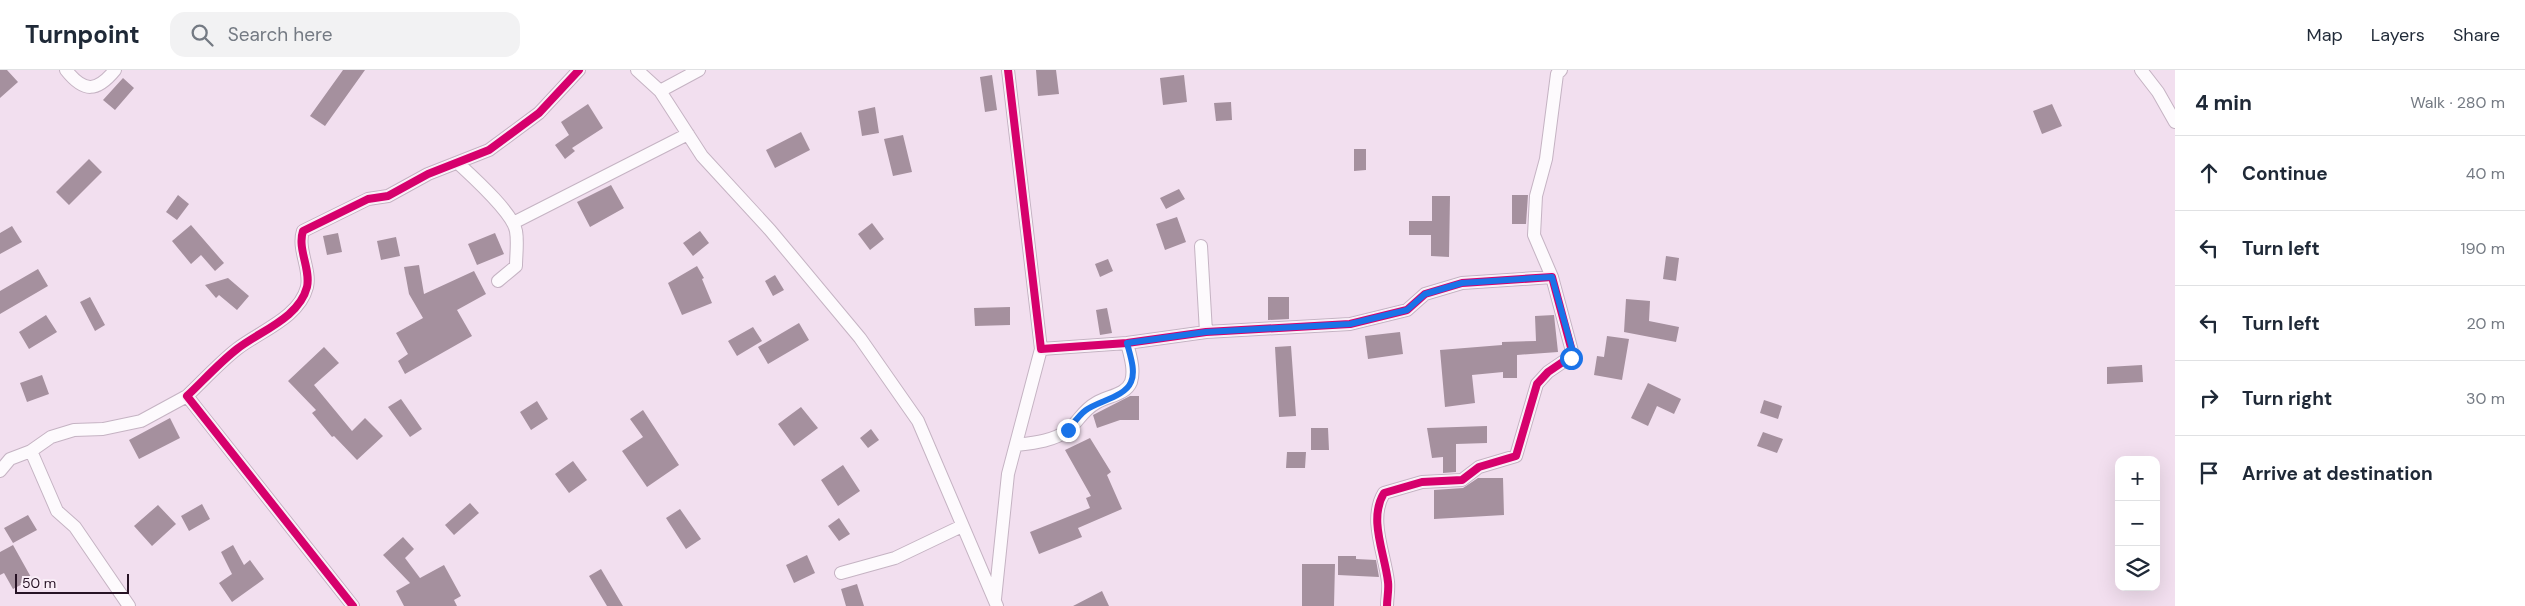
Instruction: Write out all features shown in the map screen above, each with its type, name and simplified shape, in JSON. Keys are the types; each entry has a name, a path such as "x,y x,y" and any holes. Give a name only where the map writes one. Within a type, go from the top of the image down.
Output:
{"street":[{"path":"66,70 76,83 91,88 104,83 114,70"},
{"path":"0,471 10,459 31,451 51,436 74,430 103,429 141,421 187,396 236,350 293,311 302,299 307,285 301,238 304,230 368,199 388,196 428,174 459,164 489,150 539,113 579,70"},
{"path":"637,70 660,92 702,156 770,230 860,338 918,421 962,526 976,551 996,603"},
{"path":"660,92 698,70"},
{"path":"996,603 1008,474 1041,349 1008,70"},
{"path":"1387,606 1388,584 1376,518 1378,502 1384,493 1422,482 1462,480 1479,467 1516,456 1538,384 1548,372 1573,355 1552,277 1534,235 1536,196 1546,159 1557,74 1561,70"},
{"path":"2141,70 2158,92 2175,122"},
{"path":"513,223 688,134"},
{"path":"459,164 486,189 513,223 516,231 516,266 498,281"},
{"path":"1201,246 1206,332"},
{"path":"1041,349 1127,343 1206,332 1350,324 1407,310 1425,294 1462,283 1552,277"},
{"path":"1016,445 1044,441 1068,430 1083,412 1097,402 1128,388 1132,380 1132,370 1127,343"},
{"path":"187,396 353,606"},
{"path":"31,451 57,511 75,527 129,606"},
{"path":"842,573 895,558 962,526"}],"building":[{"path":"0,70 7,70 18,82 0,98"},
{"path":"343,70 365,70 325,126 310,116"},
{"path":"1036,70 1056,70 1059,94 1038,96"},
{"path":"992,75 997,110 985,112 980,77"},
{"path":"1184,75 1187,102 1163,105 1160,78"},
{"path":"123,78 134,88 115,110 103,100"},
{"path":"1231,102 1232,120 1216,121 1214,103"},
{"path":"588,104 603,128 572,148 575,151 565,159 555,145 569,135 561,122"},
{"path":"2052,104 2062,126 2042,134 2033,111"},
{"path":"875,107 879,133 862,136 858,111"},
{"path":"801,132 810,150 775,168 766,150"},
{"path":"903,135 912,172 893,176 884,139"},
{"path":"1354,149 1366,149 1366,170 1354,171"},
{"path":"89,159 102,172 69,205 56,192"},
{"path":"611,185 624,208 590,227 577,202"},
{"path":"1179,189 1185,199 1166,209 1160,198"},
{"path":"178,195 189,204 177,220 166,212"},
{"path":"1512,195 1528,195 1526,224 1512,224"},
{"path":"1432,196 1450,196 1449,257 1431,256 1431,235 1409,235 1409,221 1432,221"},
{"path":"1177,217 1186,242 1165,250 1156,224"},
{"path":"872,223 884,239 870,250 858,234"},
{"path":"191,225 224,263 215,271 201,255 191,264 172,241"},
{"path":"12,226 22,242 0,254 0,233"},
{"path":"700,231 709,243 693,256 683,243"},
{"path":"338,233 342,252 327,255 323,236"},
{"path":"495,233 504,254 477,265 468,244"},
{"path":"396,237 400,256 381,260 377,241"},
{"path":"1666,256 1679,258 1676,281 1663,279"},
{"path":"1108,259 1113,271 1100,277 1095,264"},
{"path":"419,265 424,294 474,271 486,294 457,310 472,336 405,374 398,361 408,354 396,333 423,318 409,294 404,267"},
{"path":"697,266 704,278 702,279 712,303 682,315 668,283"},
{"path":"38,269 48,286 0,314 0,291"},
{"path":"775,275 784,290 773,296 765,281"},
{"path":"228,278 249,296 237,310 219,295 216,298 205,285"},
{"path":"90,297 105,325 95,331 80,302"},
{"path":"1268,297 1289,297 1289,319 1268,320"},
{"path":"1626,299 1650,301 1649,321 1679,327 1676,342 1624,332"},
{"path":"1010,307 1010,325 975,326 974,308"},
{"path":"1107,308 1112,333 1100,335 1096,310"},
{"path":"46,315 57,332 29,349 19,332"},
{"path":"1554,315 1558,352 1517,355 1517,378 1503,378 1503,372 1472,375 1475,403 1445,407 1440,350 1502,345 1502,342 1536,341 1535,316"},
{"path":"799,323 809,340 768,364 758,347"},
{"path":"753,327 762,341 737,356 728,341"},
{"path":"1400,332 1403,354 1368,359 1365,336"},
{"path":"1607,336 1629,339 1622,380 1594,375 1597,356 1604,357"},
{"path":"1291,346 1296,416 1279,417 1275,347"},
{"path":"324,347 339,363 314,385 352,431 365,418 383,436 357,460 334,436 332,437 312,413 316,410 288,381"},
{"path":"2142,365 2143,382 2107,384 2107,367"},
{"path":"42,375 49,394 27,402 20,383"},
{"path":"1648,383 1681,399 1674,414 1657,406 1648,426 1631,418"},
{"path":"1130,396 1139,396 1139,420 1120,420 1097,428 1093,415"},
{"path":"401,399 422,429 410,437 388,407"},
{"path":"1764,400 1782,406 1778,419 1760,413"},
{"path":"537,401 548,419 531,430 520,412"},
{"path":"801,407 818,428 794,446 778,424"},
{"path":"643,410 679,465 647,487 622,451 643,437 630,419"},
{"path":"170,418 180,438 139,459 129,440"},
{"path":"1487,426 1487,443 1456,444 1456,472 1443,473 1443,457 1432,458 1427,428"},
{"path":"1311,428 1328,428 1329,450 1311,450"},
{"path":"871,429 879,440 868,448 860,438"},
{"path":"1763,432 1783,439 1777,453 1757,446"},
{"path":"1090,438 1111,472 1107,475 1122,509 1078,528 1082,537 1039,554 1030,532 1090,508 1086,498 1091,496 1065,450"},
{"path":"1287,452 1306,452 1305,468 1286,468"},
{"path":"573,461 587,480 569,493 555,474"},
{"path":"843,465 860,491 838,506 821,480"},
{"path":"1478,478 1503,478 1504,515 1434,519 1434,490 1463,488"},
{"path":"470,503 479,513 454,535 445,525"},
{"path":"202,504 210,519 189,531 181,516"},
{"path":"158,505 176,524 152,546 134,526"},
{"path":"680,509 701,539 686,549 666,518"},
{"path":"28,515 37,530 13,543 4,528"},
{"path":"839,518 850,534 839,541 828,526"},
{"path":"403,537 414,549 405,558 420,578 444,565 461,596 454,600 457,606 404,606 396,591 410,583 383,555"},
{"path":"13,545 32,579 13,589 4,573 0,575 0,552"},
{"path":"233,545 244,565 250,560 264,579 232,602 219,583 232,574 221,552"},
{"path":"807,555 815,573 794,583 786,565"},
{"path":"1338,556 1356,556 1356,559 1376,560 1379,577 1338,575"},
{"path":"1302,564 1335,564 1334,606 1302,606"},
{"path":"601,569 623,606 607,606 589,576"},
{"path":"857,584 864,606 846,606 841,589"},
{"path":"1102,591 1109,606 1073,606"}],"cycle path":[{"path":"353,606 187,396 230,354 278,323 303,298 308,280 302,245 303,231 368,199 388,196 428,174 489,150 539,113 579,70"},
{"path":"1008,70 1041,349 1127,343 1206,332 1350,324 1407,310 1425,294 1462,283 1552,277 1573,355 1548,372 1537,384 1516,456 1479,467 1462,480 1422,482 1384,493 1379,503 1377,525 1388,582 1387,606"}],"route":[{"path":"1068,430 1083,412 1097,402 1128,388 1132,380 1132,370 1127,343 1206,332 1350,324 1407,310 1425,294 1462,283 1552,277 1573,352 1571,358"}]}
